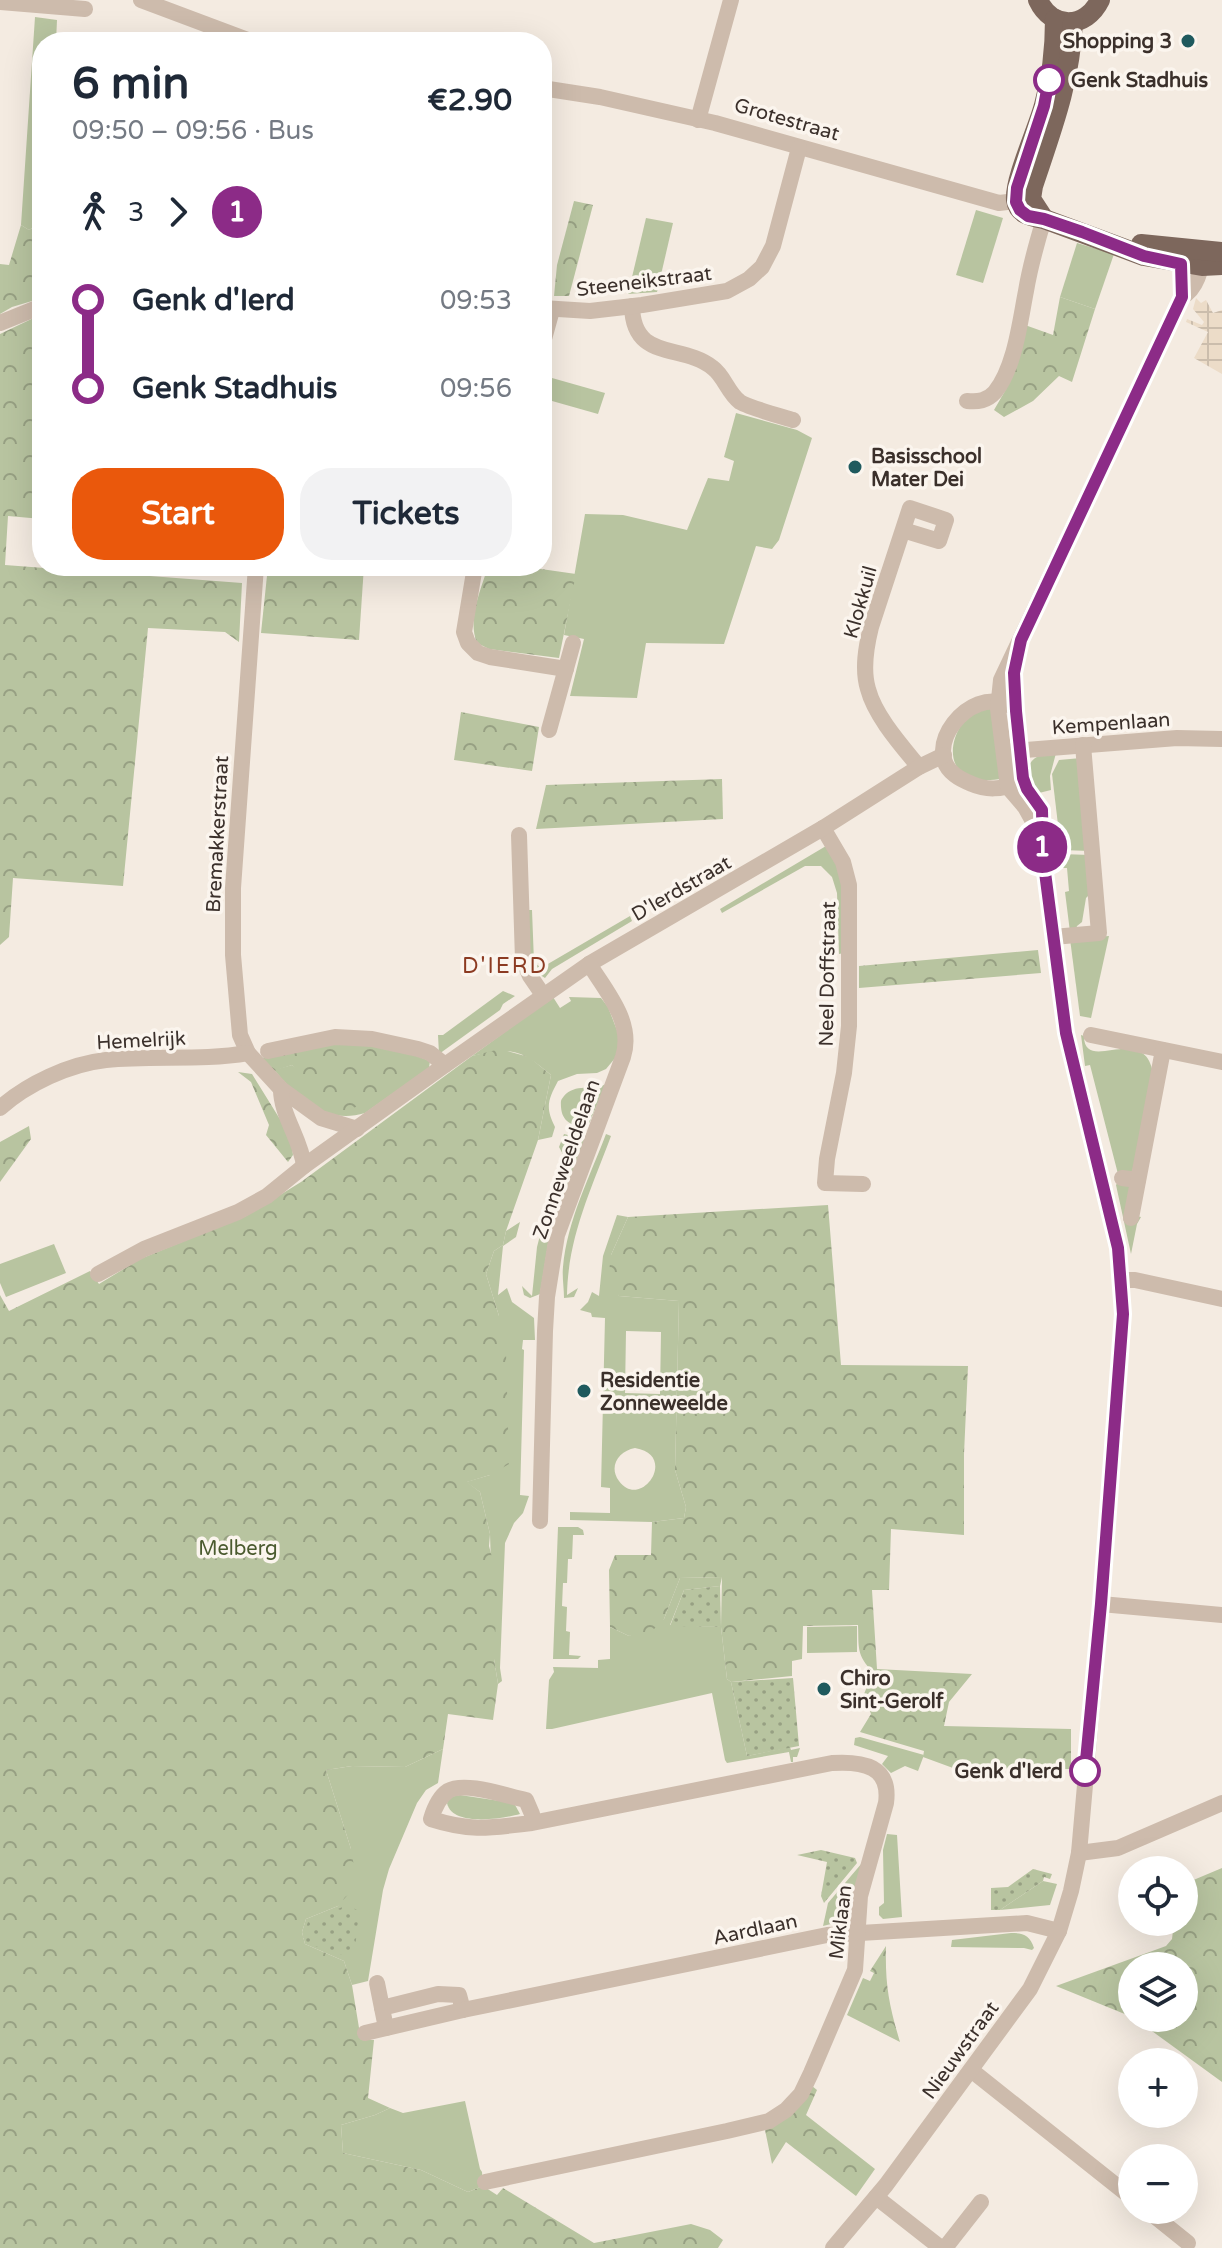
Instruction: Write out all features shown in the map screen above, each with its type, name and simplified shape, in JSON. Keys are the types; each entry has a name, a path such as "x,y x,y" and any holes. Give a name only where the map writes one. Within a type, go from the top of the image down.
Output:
{"main road":[{"path":"1038,0 1044,10 1064,20 1091,14 1100,0"},
{"path":"1064,20 1055,41 1046,95 1017,188 1024,201 1044,219 1144,256 1200,259 1222,252"}],"street":[{"path":"141,0 226,32"},
{"path":"698,120 731,0"},
{"path":"0,2 85,9"},
{"name":"Grotestraat","path":"552,90 600,97 779,140 999,203 1024,201"},
{"name":"Steeneikstraat","path":"552,309 590,311 718,293 749,279 762,267 773,246 799,148"},
{"path":"967,401 981,402 994,393 1006,372 1018,334 1044,219"},
{"path":"1016,711 999,701 980,702 965,711 947,733 944,755 953,774 978,786 1015,782 1012,751 999,701 1001,680 1200,259"},
{"path":"632,306 633,319 641,336 651,346 700,360 715,369 740,402 793,420"},
{"path":"0,323 32,310"},
{"name":"Klokkuil","path":"903,530 871,627 865,665 868,689 877,708 896,740 919,767"},
{"name":"Bremakkerstraat","path":"255,576 233,888 235,987 240,1035 248,1053 281,1089 321,1118 357,1129"},
{"path":"473,576 464,632 468,643 478,653 490,657 566,669"},
{"path":"1012,751 1016,711 1014,673 1021,640"},
{"path":"549,730 573,643"},
{"name":"Kempenlaan","path":"1012,751 1177,738 1222,739"},
{"path":"1053,937 1099,933 1083,745"},
{"name":"D'Ierdstraat","path":"98,1274 144,1249 238,1212 267,1196 304,1166 589,964 944,755"},
{"name":"Nieuwstraat","path":"833,2248 876,2197 1030,1989 1059,1931 1079,1853 1123,1314 1122,1280 1118,1248 1066,1033 1042,837 1015,782"},
{"name":"Neel Doffstraat","path":"823,828 843,862 849,885 849,1026 825,1183 863,1184"},
{"path":"519,835 523,960 543,995"},
{"name":"Zonneweeldelaan","path":"540,1521 547,1297 557,1235 627,1039 623,1021 589,964"},
{"path":"1091,1035 1222,1062"},
{"path":"268,1051 335,1037 372,1039 430,1053 445,1065"},
{"path":"1131,1218 1130,1179 1163,1050"},
{"name":"Hemelrijk","path":"0,1108 12,1097 82,1064 248,1053"},
{"name":"Bremakkerstraat","path":"281,1089 283,1107 302,1150 304,1166"},
{"path":"1122,1280 1135,1280 1222,1299"},
{"path":"1101,1604 1222,1615"},
{"name":"Miklaan","path":"485,2182 769,2121 786,2110 801,2094 855,1970 860,1896 888,1788 882,1775 868,1767 848,1762 832,1763 532,1823 482,1829 454,1826 431,1819 436,1804 448,1791 464,1787 526,1800 532,1823"},
{"path":"1079,1853 1118,1848 1222,1803"},
{"name":"Aardlaan","path":"365,2033 827,1935 1027,1923 1059,1931"},
{"path":"377,1983 386,2028"},
{"path":"382,2008 438,1994 459,1995 463,2010"},
{"path":"971,2070 1118,2187"},
{"path":"876,2197 943,2248 981,2202"},
{"path":"1164,2224 1188,2243"}],"green space":[{"path":"35,17 57,20 56,32 34,32"},
{"path":"32,62 32,228 29,230 21,225"},
{"path":"574,201 593,205 569,296 554,296 557,265"},
{"path":"976,210 1003,218 983,283 956,275"},
{"path":"646,218 673,223 657,292 628,294"},
{"path":"21,225 29,230 32,228 32,301 0,314 0,264 9,265"},
{"path":"1077,243 1114,254 1095,309 1060,297"},
{"path":"1060,297 1095,309 1072,382 1059,376 1033,401 1004,417 994,410 1005,391 1025,325 1053,335"},
{"path":"32,319 32,518 8,516 5,565 32,567 32,576 150,576 242,583 239,642 225,632 148,628 123,886 13,878 9,937 0,945 0,334"},
{"path":"552,378 605,393 598,414 552,401"},
{"path":"736,413 797,430 812,438 779,540 772,549 756,546 724,644 646,643 637,698 570,696 584,639 564,635 585,514 623,515 687,530 708,478 729,481 734,461 724,457"},
{"path":"552,571 576,574 559,658 489,649 477,643 474,614 485,576 552,576"},
{"path":"267,576 363,576 359,640 261,633"},
{"path":"996,708 1002,779 973,779 958,769 954,760 957,732 977,711"},
{"path":"461,712 539,727 532,771 454,760"},
{"path":"1056,753 1050,776 1051,790 1035,794 1027,769 1038,756"},
{"path":"1081,758 1090,851 1061,850 1052,774 1059,760"},
{"path":"722,779 723,819 536,829 546,785"},
{"path":"826,846 842,884 844,953 839,954 837,893 832,877 821,866 805,866 722,913 720,909"},
{"path":"1061,854 1090,855 1090,894 1086,898 1082,922 1075,932 1070,932 1065,892 1069,891 1067,868 1063,868"},
{"path":"526,910 532,910 534,962 541,968 630,916 632,921 552,969 545,978 528,963"},
{"path":"1109,936 1091,1018 1080,1016 1070,939"},
{"path":"1038,950 1041,973 859,988 859,966"},
{"path":"503,991 515,996 439,1054 438,1035 443,1035"},
{"path":"553,997 560,1008 571,1001 569,997 601,998 608,1007 620,1038 616,1057 606,1069 558,1081 549,1104 555,1127 552,1137 538,1140 551,1075 515,1052 472,1056"},
{"path":"1081,1035 1087,1047 1094,1051 1138,1051 1147,1058 1153,1073 1134,1166 1128,1181 1136,1216 1141,1217 1131,1254 1116,1185 1118,1174 1090,1065 1085,1066"},
{"path":"335,1040 390,1046 409,1066 367,1101 348,1110 340,1110 320,1103 291,1081 296,1069 292,1065 274,1071 262,1060 265,1055"},
{"path":"390,1046 430,1061 429,1068 365,1113 351,1116 325,1112 314,1106 274,1070 292,1065 296,1068"},
{"name":"Melberg","path":"500,1049 529,1057 551,1075 538,1140 503,1245 494,1251 486,1274 506,1352 509,1464 490,1475 467,1482 480,1492 498,1580 494,1659 498,1684 493,1720 448,1714 443,1749 405,1767 352,1766 326,1770 351,1849 357,1884 338,1906 306,1919 302,1932 305,1944 344,1961 352,1985 361,2040 374,2040 368,2098 390,2108 341,2125 343,2153 421,2170 468,2192 483,2186 497,2195 503,2188 594,2243 691,2224 710,2230 723,2240 718,2248 0,2248 0,1295 9,1311 90,1271 99,1284 140,1259 246,1216 301,1182 472,1056"},
{"path":"238,1072 252,1074 291,1137 293,1155 288,1162 266,1135 269,1125 251,1082"},
{"path":"606,1084 588,1126 574,1125 566,1120 561,1101 568,1092"},
{"path":"29,1126 31,1139 0,1182 0,1142"},
{"path":"564,1134 585,1139 549,1238 540,1294 530,1298 524,1295 522,1286 532,1296 537,1247 566,1160 559,1147"},
{"path":"606,1134 611,1136 571,1253 567,1295 578,1288 574,1297 564,1298 563,1267 569,1233"},
{"path":"828,1205 841,1365 968,1366 964,1535 891,1529 889,1590 872,1590 877,1669 972,1674 949,1702 944,1726 1071,1729 1071,1769 953,1768 923,1757 924,1751 860,1732 871,1714 864,1694 873,1672 861,1655 858,1625 803,1626 802,1659 792,1661 792,1676 731,1682 727,1679 721,1627 722,1577 680,1578 664,1619 653,1630 629,1636 610,1627 609,1570 615,1555 651,1555 652,1522 684,1518 686,1507 675,1470 679,1301 619,1296 608,1280 611,1255 628,1217"},
{"path":"617,1215 628,1217 611,1255 619,1296 679,1301 675,1470 686,1507 684,1518 652,1522 570,1520 570,1512 610,1513 610,1488 601,1487 605,1318 592,1317 591,1313 580,1310 592,1292 599,1296 603,1256","holes":["626,1331 661,1332 660,1394 625,1393","635,1448 648,1453 654,1460 655,1469 645,1486 637,1489 628,1488 619,1481 615,1470 620,1456"]},
{"path":"520,1222 516,1237 503,1246 498,1295 507,1288 512,1302 534,1318 535,1340 523,1340 522,1349 520,1495 529,1496 505,1543 502,1681 498,1684 494,1659 490,1534 480,1492 466,1482 490,1475 499,1316 486,1274 494,1251 503,1245 506,1231"},
{"path":"54,1244 66,1273 6,1297 0,1283 0,1264"},
{"path":"558,1527 578,1527 584,1535 573,1535 567,1583 563,1583 562,1606 567,1607 566,1631 570,1632 569,1655 581,1656 578,1659 553,1659"},
{"path":"722,1577 720,1586 684,1590 670,1625 721,1627 727,1679 731,1682 747,1756 790,1747 791,1750 800,1748 793,1762 789,1752 727,1763 712,1693 546,1729 549,1680 554,1672 553,1667 598,1668 598,1660 610,1659 610,1627 629,1636 664,1619 680,1578"},
{"path":"720,1586 721,1627 670,1626 684,1590"},
{"path":"857,1626 857,1652 807,1653 807,1627"},
{"path":"793,1678 799,1746 747,1756 731,1682"},
{"path":"855,1738 924,1755 918,1771 905,1766 891,1773 882,1764 888,1756 854,1745"},
{"path":"443,1749 438,1783 426,1790 417,1803 389,1869 368,1981 352,1985 344,1961 305,1944 302,1932 306,1919 338,1906 351,1849 326,1770 352,1766 405,1767"},
{"path":"460,1795 514,1803 520,1814 479,1819 458,1816 447,1803 450,1797"},
{"path":"887,1834 897,1835 902,1917 883,1919 879,1915 879,1907 884,1903 883,1850"},
{"path":"821,1850 855,1858 857,1863 824,1903 821,1896 827,1862 797,1855"},
{"path":"862,1863 848,1918 823,1926 828,1903"},
{"path":"1222,1868 1222,2082 1198,2065 1198,2048 1175,2048 1153,2032 1198,2032 1198,1952 1150,1952 1166,1946 1172,1936 1198,1936 1198,1878"},
{"path":"1033,1869 1052,1874 1050,1879 1044,1877 1043,1881 1000,1910 991,1910 991,1888 1008,1887"},
{"path":"1043,1881 1057,1884 1050,1905 1000,1910"},
{"path":"347,1905 359,1911 355,1949 349,1957 306,1943 304,1933 308,1922"},
{"path":"1011,1933 1026,1936 1034,1948 951,1947 952,1940"},
{"path":"886,1946 888,1995 900,2042 847,2015 863,1978 870,1981 874,1973 870,1971"},
{"path":"1118,1963 1118,2011 1056,1986"},
{"path":"812,2086 817,2090 806,2115 875,2169 856,2196 786,2142 772,2164 765,2130"},
{"path":"465,2101 483,2186 468,2192 421,2170 343,2153 341,2125 390,2108 403,2113"}],"shaded area":[{"path":"1196,298 1201,303 1206,300 1213,313 1222,310 1222,374 1194,358 1208,332 1186,322 1187,319 1202,325 1204,322 1193,309"}],"bus line":[{"name":"1","path":"1049,80 1044,106 1017,188 1016,202 1020,210 1028,216 1082,232 1144,256 1181,264 1182,297 1021,640 1014,673 1023,778 1042,810 1043,857 1066,1033 1118,1248 1122,1280 1123,1314 1085,1771"}],"place":[{"name":"Shopping 3","path":"1188,41"},
{"name":"Genk Stadhuis","path":"1049,80"},
{"name":"Basisschool Mater Dei","path":"855,467"},
{"name":"Residentie Zonneweelde","path":"584,1391"},
{"name":"Chiro Sint-Gerolf","path":"824,1689"},
{"name":"Genk d'Ierd","path":"1085,1771"}],"district":[{"name":"D'IERD","path":"505,965"}]}
